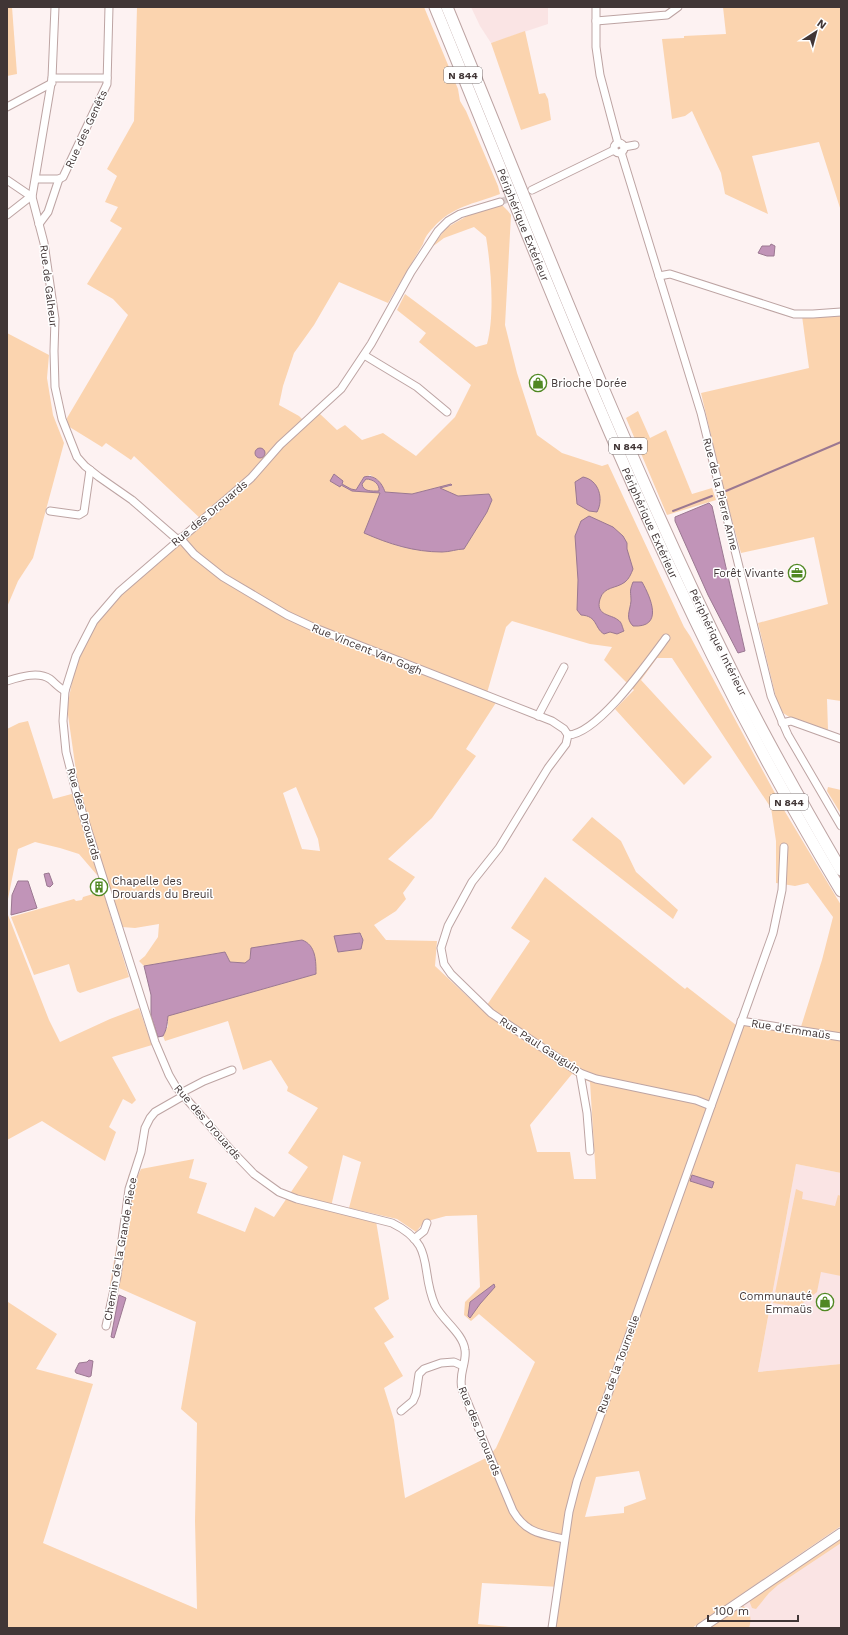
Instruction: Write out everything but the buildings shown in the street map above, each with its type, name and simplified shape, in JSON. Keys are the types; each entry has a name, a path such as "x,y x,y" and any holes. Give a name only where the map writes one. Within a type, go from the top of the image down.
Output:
{"highway":[{"name":"Périphérique Extérieur","path":"435,7 585,372 655,535 695,621 740,710 774,775 841,891"},
{"name":"Périphérique Intérieur","path":"447,7 656,510 751,708 841,870"}],"main road":[{"path":"701,1628 841,1533"}],"street":[{"name":"Rue de Galheur","path":"55,7 52,81 36,179 31,197 44,243 55,319 55,386 62,419 77,456 90,470 132,500 179,539"},
{"name":"Rue des Genêts","path":"36,179 59,179 63,177 107,84 109,7"},
{"name":"Rue de la Pierre Anne","path":"596,7 596,47 600,75 619,148 702,413 764,675 782,724 841,826"},
{"path":"596,21 667,15 678,7"},
{"path":"7,107 52,81 107,78"},
{"path":"532,190 619,148 634,145"},
{"path":"39,224 48,212 59,179"},
{"path":"7,180 31,197 7,215"},
{"name":"Rue des Drouards","path":"500,202 460,214 448,221 438,231 411,272 364,355 341,389 280,445 251,478 119,592 94,621 76,656 64,691 63,721 66,752 78,799 155,1042 169,1075 182,1095 254,1174 279,1192 297,1200 392,1222 405,1230 414,1239 424,1255 430,1291 435,1304 444,1319 461,1339 464,1345 465,1350 460,1379 462,1388 513,1511 519,1522 528,1528 541,1534 564,1539"},
{"path":"659,276 670,274 794,314 841,312"},
{"path":"364,355 417,387 447,412"},
{"path":"50,511 79,515 84,512 90,470"},
{"name":"Rue Vincent Van Gogh","path":"179,539 194,554 218,573 287,615 330,634 538,716 558,725 564,729 568,735"},
{"path":"568,735 579,733 631,686 666,638"},
{"path":"538,716 564,667"},
{"path":"7,681 35,675 43,676 64,691"},
{"path":"782,724 791,721 841,739"},
{"name":"Rue Paul Gauguin","path":"568,735 566,744 544,774 499,848 472,882 444,936 441,948 441,956 444,964 451,974 491,1013 580,1073 596,1079 696,1100 710,1106"},
{"name":"Rue de la Tournelle","path":"552,1628 564,1539 576,1481 773,933 782,890 784,847"},
{"name":"Rue d'Emmaüs","path":"741,1021 841,1037"},
{"name":"Chemin de la Grande Piece","path":"106,1326 114,1291 129,1189 150,1118 155,1112 204,1081 232,1070"},
{"path":"580,1073 587,1113 590,1151"},
{"path":"414,1239 424,1231 427,1223"},
{"path":"401,1412 413,1401 416,1394 419,1374 424,1370 441,1363 454,1362 463,1366"}],"shaded area":[{"path":"7,7 12,7 17,74 7,76"},
{"path":"137,7 424,7 458,89 460,101 466,111 500,194 464,206 440,221 427,235 388,303 339,282 314,325 294,353 283,386 279,405 299,416 307,424 319,413 337,430 345,425 362,440 383,433 416,456 455,417 471,385 419,342 426,333 397,310 405,294 476,347 487,344 492,305 491,276 486,237 474,227 444,238 432,247 446,228 467,216 501,204 508,211 511,215 505,325 517,373 537,435 562,453 602,466 608,464 684,627 784,810 841,905 841,1173 796,1164 758,1372 841,1364 841,1526 692,1628 555,1628 560,1587 482,1583 478,1624 521,1628 7,1628 7,1303 8,1302 57,1334 36,1369 93,1384 43,1543 197,1609 195,1521 197,1423 181,1409 196,1322 110,1284 129,1174 137,1178 141,1169 194,1159 189,1178 207,1183 197,1213 245,1232 255,1207 274,1217 308,1167 288,1153 318,1108 287,1091 288,1087 271,1060 243,1070 228,1021 165,1041 163,1036 168,1026 167,1016 316,974 310,945 302,940 252,948 250,959 245,963 230,962 225,952 144,966 139,961 145,956 158,937 159,924 135,928 122,927 105,873 97,875 79,854 60,848 35,842 18,849 7,904 7,729 19,723 28,721 53,799 79,792 67,708 73,677 84,644 94,626 119,596 203,521 134,456 131,460 106,443 102,447 68,426 67,418 128,315 113,299 87,284 122,228 110,221 118,207 105,202 117,176 107,169 134,121","holes":["370,475 378,480 385,492 412,494 451,484 451,486 439,488 458,496 489,494 492,500 487,512 464,549 443,552 401,547 364,533 381,493 352,491 341,485 342,484 356,490 363,478","512,621 590,644 612,647 604,660 634,690 615,709 684,785 712,757 641,680 657,658 672,658 771,808 776,841 776,883 795,886 808,883 833,917 822,960 799,1033 748,1024 736,1025 687,987 685,989 545,877 511,928 530,941 483,1011 435,966 437,941 386,940 374,925 396,911 406,899 403,893 415,877 388,859 432,818 476,756 466,749 499,698 487,693 506,627","296,787 318,839 320,851 302,849 283,793","361,934 363,940 361,949 339,952 336,946","572,1074 590,1082 596,1179 574,1179 570,1152 537,1152 530,1125","343,1155 361,1162 349,1208 397,1219 416,1232 424,1222 446,1216 477,1215 480,1287 465,1302 464,1315 471,1321 479,1314 535,1362 496,1448 488,1457 405,1498 394,1420 384,1388 403,1376 384,1343 394,1337 374,1308 389,1299 376,1221 330,1211","639,1471 646,1499 624,1507 624,1513 585,1517 596,1477"]},
{"path":"471,7 548,7 548,24 491,43 480,26"},
{"path":"723,7 841,7 841,211 819,142 752,156 768,214 725,194 721,173 692,111 685,116 672,119 662,39 684,38 684,36 726,34"},
{"path":"525,31 539,94 545,93 548,99 551,120 521,130 491,43"},
{"path":"771,244 775,246 774,256 767,256 758,253 762,246 770,246"},
{"path":"841,311 841,701 827,699 828,730 791,718 783,713 778,706 758,623 828,604 814,537 741,553 724,491 701,393 809,368 802,316"},
{"path":"7,333 49,355 47,378 53,415 64,443 33,558 18,581 7,607"},
{"path":"638,411 650,438 666,430 692,494 712,488 716,500 667,515 626,418"},
{"path":"258,448 262,448 265,453 262,458 258,458 255,455 255,451"},
{"path":"334,474 343,481 342,484 356,490 364,477 368,476 378,480 385,492 412,494 451,484 452,485 440,488 458,496 489,494 492,500 487,512 464,549 448,552 422,551 392,544 364,533 380,493 352,491 341,485 340,487 330,481","holes":["366,479 369,479 377,484 379,491 366,490 363,487 362,484"]},
{"path":"583,477 593,482 599,491 600,501 597,512 589,511 577,504 575,482"},
{"path":"366,479 376,482 379,492 368,491 363,487 362,484"},
{"path":"709,503 712,506 745,651 738,653 708,595 675,521 675,517"},
{"path":"589,516 613,527 623,536 627,543 627,549 633,569 629,578 622,584 604,592 600,599 599,605 604,614 615,618 620,622 624,631 617,634 610,632 604,634 593,620 581,615 577,610 578,580 575,536 581,521"},
{"path":"633,582 642,582 651,603 652,617 649,622 643,625 633,626 629,620"},
{"path":"828,787 841,790 841,814 827,791"},
{"path":"592,817 621,841 636,872 678,910 673,919 572,840"},
{"path":"49,873 53,884 50,887 47,886 44,874"},
{"path":"18,881 28,881 37,908 11,915 12,895"},
{"path":"103,891 129,977 80,993 77,991 69,964 34,975 11,917 74,899 76,901 82,900 83,897"},
{"path":"7,904 8,915 49,1020 60,1042 110,1019 139,1008 152,1045 112,1057 136,1100 132,1104 123,1099 109,1127 116,1132 105,1161 42,1121 7,1140"},
{"path":"360,933 363,940 361,949 338,952 334,936"},
{"path":"302,940 307,942 313,950 316,974 168,1016 167,1026 163,1036 158,1037 151,1016 151,995 144,966 225,952 230,962 245,963 250,959 251,948"},
{"path":"796,1164 841,1173 841,1364 758,1372"},
{"path":"692,1175 714,1182 712,1188 690,1181"},
{"path":"796,1189 803,1192 802,1199 835,1206 838,1195 841,1196 841,1276 821,1272 817,1292 798,1307 773,1303"},
{"path":"494,1284 495,1287 470,1318 468,1316 470,1302"},
{"path":"119,1295 126,1298 114,1338 111,1337"},
{"path":"89,1360 93,1361 91,1376 89,1377 76,1373 75,1371 79,1363 87,1362"},
{"path":"841,1533 841,1628 700,1628"},
{"path":"841,1536 841,1543 778,1585 769,1593 756,1609 752,1608 748,1598"},
{"path":"742,1605 750,1615 749,1628 704,1628"}],"waterway":[{"path":"726,491 841,442"},
{"path":"673,511 712,496"}],"tunnel":[{"path":"500,202 516,196"}],"place":[{"name":"Brioche Dorée","path":"538,383"},
{"name":"Forêt Vivante","path":"797,573"},
{"name":"Chapelle des Drouards du Breuil","path":"99,887"},
{"name":"Communauté Emmaüs","path":"825,1302"}]}
